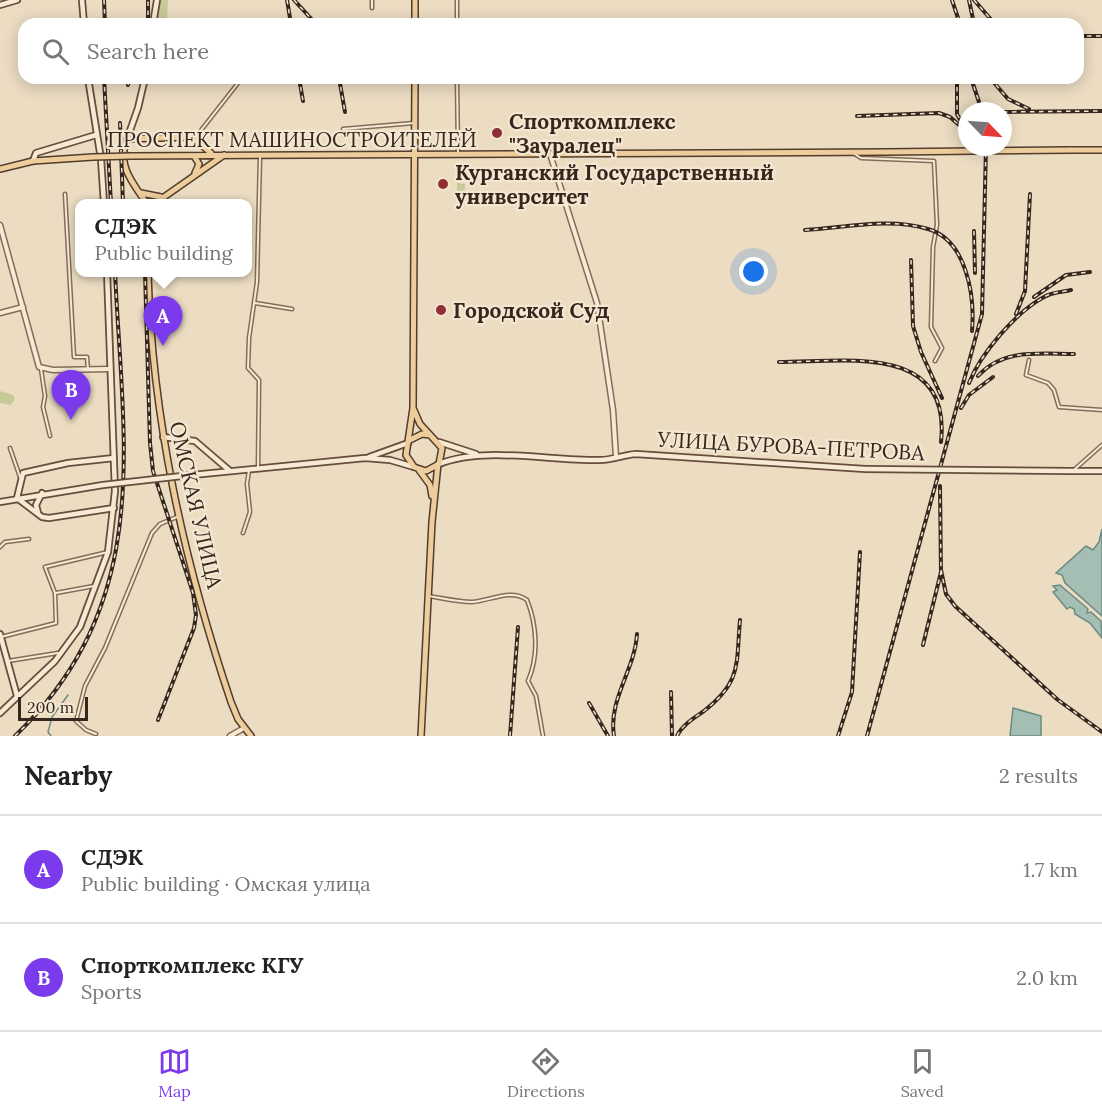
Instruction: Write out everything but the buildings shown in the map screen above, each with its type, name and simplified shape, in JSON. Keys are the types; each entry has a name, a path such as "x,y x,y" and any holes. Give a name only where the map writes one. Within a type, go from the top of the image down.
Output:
{"main road":[{"path":"0,5 17,0"},
{"path":"82,0 84,18"},
{"path":"154,18 157,0"},
{"path":"415,0 415,18"},
{"path":"89,84 104,199"},
{"path":"143,199 125,167 123,150 138,108 144,84"},
{"path":"415,84 413,408 406,455 430,484 434,503"},
{"path":"33,161 34,154 96,135"},
{"path":"127,139 196,139 212,154"},
{"path":"192,176 200,164 192,155 199,147 196,139"},
{"name":"ПРОСПЕКТ МАШИНОСТРОИТЕЛЕЙ","path":"0,169 33,161 212,154 414,155 1102,150"},
{"path":"161,199 225,154"},
{"path":"139,193 152,197 165,196"},
{"path":"0,713 62,653 80,627 108,552 115,491 107,277"},
{"name":"ОМСКАЯ УЛИЦА","path":"148,277 151,345 163,437 177,517 216,657 238,719 251,736"},
{"path":"413,408 420,424 437,439 443,454 438,464 434,503 421,736"},
{"path":"365,458 422,434 437,439"},
{"path":"163,437 195,441 230,471"},
{"name":"УЛИЦА БУРОВА-ПЕТРОВА","path":"437,439 478,455"},
{"name":"УЛИЦА БУРОВА-ПЕТРОВА","path":"438,464 458,457 478,455 599,460 645,454 864,469 1102,471"},
{"path":"0,502 42,493 103,485 365,458 390,460 417,469 432,469 438,464"},
{"path":"17,498 20,477 23,473 67,463 114,459"},
{"path":"220,463 220,472"},
{"path":"20,485 31,495"},
{"path":"40,515 36,505 42,493"},
{"path":"17,498 40,515 49,518 114,508"},
{"path":"0,635 17,696"}],"street":[{"path":"372,0 372,8"},
{"path":"457,0 457,18"},
{"path":"196,139 237,84"},
{"path":"457,84 459,154"},
{"path":"343,129 414,123"},
{"path":"852,153 861,158 934,161 937,225 933,247 931,327 942,348 935,361"},
{"path":"258,469 259,380 248,368 249,338 255,303 261,154"},
{"path":"550,154 597,303 613,410 616,457"},
{"path":"65,194 74,357 87,357 88,370"},
{"path":"0,225 40,368 45,396 43,407 50,436"},
{"path":"255,303 292,309"},
{"path":"0,313 23,307"},
{"path":"1029,360 1026,375 1048,384 1054,390 1059,407 1102,410"},
{"path":"40,368 109,369"},
{"path":"1072,471 1102,445"},
{"path":"10,448 20,477"},
{"path":"243,533 250,512 247,484 249,470"},
{"path":"96,734 86,730 76,721 85,686 105,648 152,533 160,524 177,517"},
{"path":"0,547 5,542 29,540"},
{"path":"0,635 54,625 58,618 55,593 45,567 108,552"},
{"path":"55,593 97,585"},
{"path":"428,597 471,602 489,596 516,595 527,600 535,627 535,659 528,681 536,696 543,736"},
{"path":"8,661 62,653"},
{"path":"232,735 238,719"},
{"path":"232,735 244,728"}],"green space":[{"path":"160,0 168,0 167,18 157,18"},
{"path":"457,183 465,184 464,202 457,201"},
{"path":"0,391 13,395 15,399 11,405 0,403"}],"shaded area":[{"path":"1102,529 1102,616 1065,583 1062,575 1056,573 1086,546 1093,550 1099,542"},
{"path":"1060,585 1088,609 1087,613 1091,612 1101,621 1102,638 1090,623 1075,614 1074,609 1070,607 1067,609 1053,592 1057,590 1053,586"},
{"path":"1013,708 1041,716 1041,736 1010,736"}],"waterway":[{"path":"51,736 48,732 52,717 68,695"}],"railway":[{"path":"104,0 105,18"},
{"path":"148,0 148,18"},
{"path":"287,0 290,18"},
{"path":"294,0 310,18"},
{"path":"952,0 958,18"},
{"path":"969,0 973,18"},
{"path":"974,0 990,18"},
{"path":"1084,36 1102,36"},
{"path":"104,84 111,199"},
{"path":"300,84 303,101"},
{"path":"340,84 345,112"},
{"path":"957,84 958,116"},
{"path":"973,84 979,102"},
{"path":"995,84 1008,99 1029,109"},
{"path":"1012,112 1102,111"},
{"path":"857,116 939,113 950,117 958,124"},
{"path":"120,123 123,199"},
{"path":"867,736 982,314 986,156"},
{"path":"1016,314 1025,291 1030,194"},
{"path":"805,230 866,224 898,224 928,229 941,235 952,245 966,271 972,302 972,331"},
{"path":"974,231 975,273"},
{"path":"911,260 913,326 921,352 942,398"},
{"path":"1034,297 1066,275 1090,272"},
{"path":"15,736 60,684 91,631 110,575 120,518 124,459 115,277"},
{"path":"145,277 150,443 153,471 193,593 196,615 194,628 158,720"},
{"path":"969,383 982,359 1011,323 1047,295 1071,290"},
{"path":"978,376 999,361 1023,354 1074,354"},
{"path":"779,362 862,361 888,365 912,373 929,387 940,410 941,442"},
{"path":"961,408 969,395 993,377"},
{"path":"923,645 941,572 940,486"},
{"path":"838,736 852,692 860,552"},
{"path":"941,570 946,594 955,606 1058,700 1102,732"},
{"path":"677,736 685,725 716,700 731,681 737,661 740,620"},
{"path":"510,736 518,627"},
{"path":"614,736 615,710 632,660 637,634"},
{"path":"671,692 672,736"},
{"path":"589,703 608,736"}],"place":[{"name":"Спорткомплекс \"Зауралец\"","path":"497,133"},
{"name":"Курганский Государственный университет","path":"443,184"},
{"name":"Городской Суд","path":"441,310"},
{"name":"СДЭК","path":"163,346"},
{"name":"Спорткомплекс КГУ","path":"71,420"}]}
